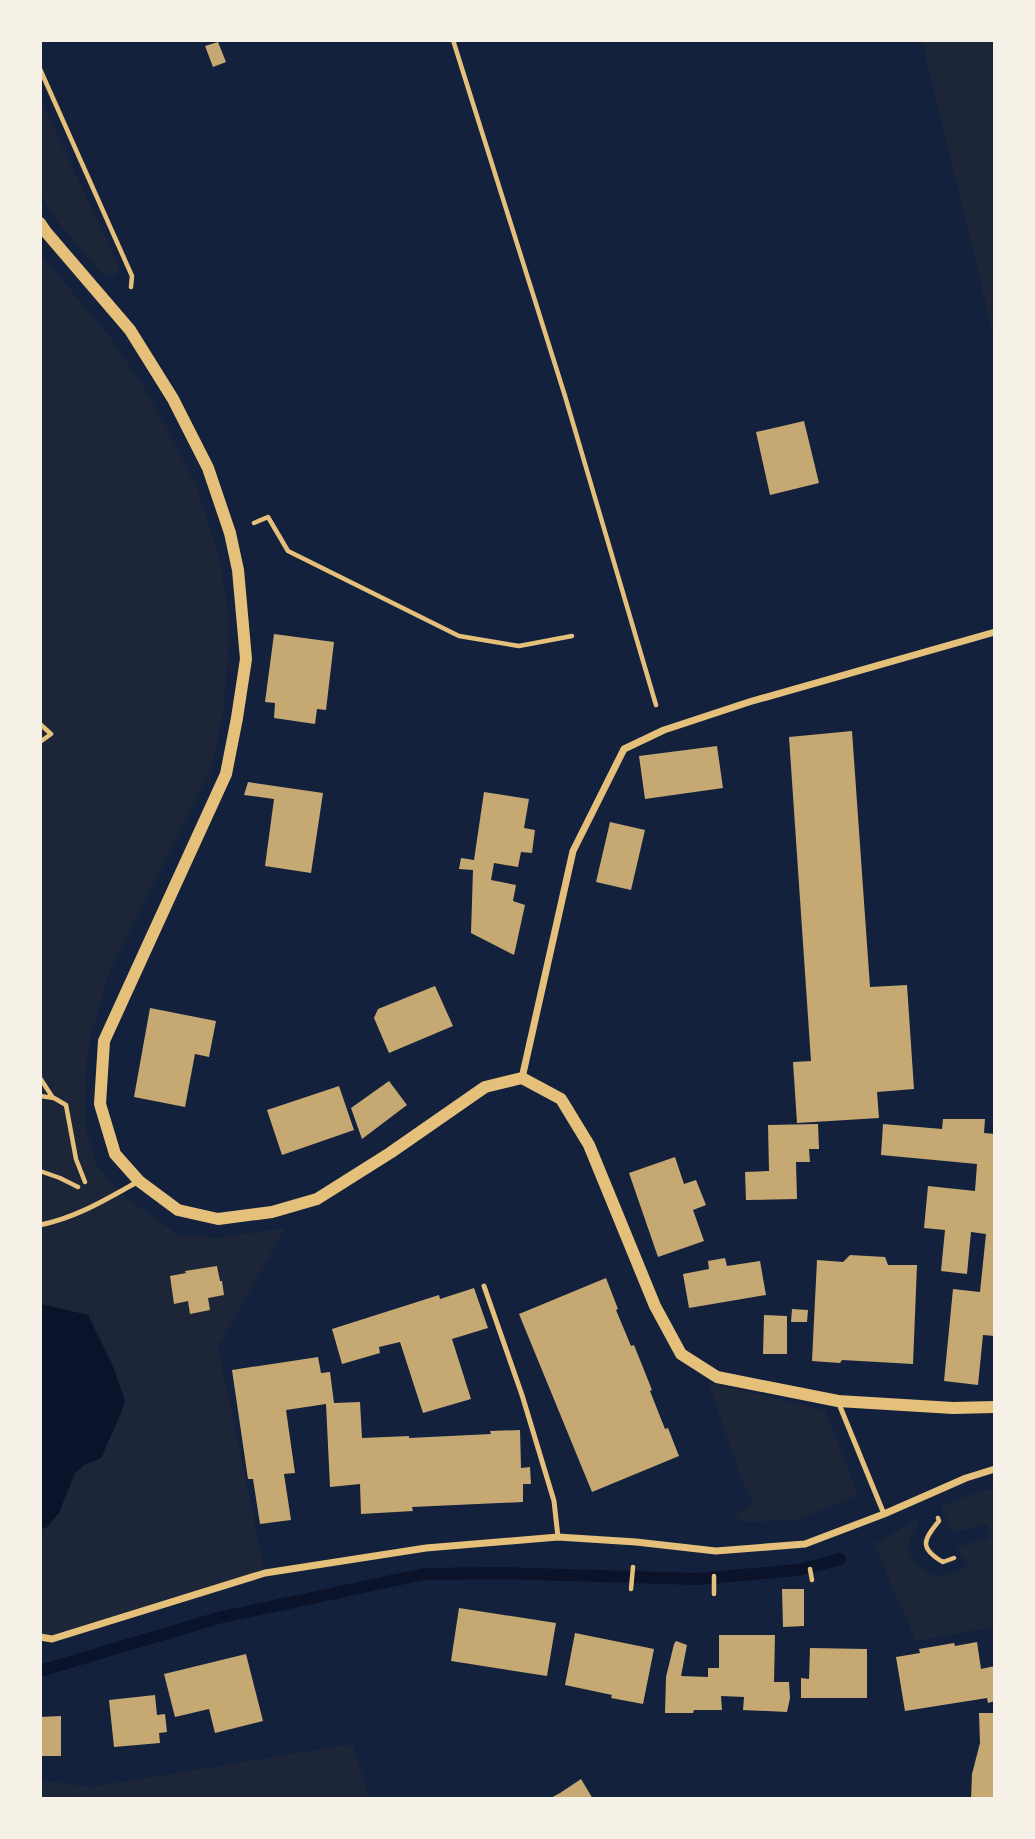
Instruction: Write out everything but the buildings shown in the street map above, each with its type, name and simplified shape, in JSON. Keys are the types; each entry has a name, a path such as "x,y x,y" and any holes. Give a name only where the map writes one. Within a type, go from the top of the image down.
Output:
{"street":[{"path":"40,223 130,330 173,399 208,468 230,533 238,570 246,659 226,774 104,1041 100,1104 114,1154 139,1181 178,1210 218,1219 272,1212 317,1199 390,1153 485,1087 522,1078 561,1099 589,1145 654,1306 681,1354 717,1377 838,1401 953,1408 995,1407"},
{"path":"522,1078 573,851 624,749 663,730 749,702 995,632"},
{"path":"40,1637 52,1639 265,1573 426,1548 558,1538 636,1542 716,1551 805,1544 884,1514 966,1478 995,1469"}],"lane":[{"path":"40,1224 58,1221 95,1206 139,1181"},
{"path":"484,1286 522,1395 554,1501 558,1538"},
{"path":"838,1401 884,1514"}],"path":[{"path":"453,40 561,383 663,730"},
{"path":"40,69 132,276 130,330"},
{"path":"268,517 288,551 459,636 519,646 572,636"},
{"path":"40,724 51,734 40,742"},
{"path":"40,1078 54,1098"},
{"path":"40,1096 54,1098 66,1105 76,1159"},
{"path":"40,1171 60,1178"},
{"path":"929,1494 939,1521 926,1536 926,1545 931,1555 943,1562 954,1558"}],"shaded area":[{"path":"922,40 995,40 995,342"},
{"path":"40,99 118,264 118,274 110,277 100,272 54,217 40,193"},
{"path":"40,254 109,336 150,397 196,485 220,560 229,616 223,713 211,769 109,973 91,1035 86,1064 85,1125 96,1165 122,1195 179,1235 217,1238 285,1228 218,1347 265,1573 52,1639 40,1637 40,1529 46,1528 75,1473 84,1465 101,1458 125,1401 113,1366 88,1315 40,1304"},
{"path":"40,1304 88,1315 113,1366 125,1401 101,1458 84,1465 75,1473 59,1513 46,1528 40,1529"},
{"path":"709,1383 825,1410 858,1495 799,1520 745,1522 734,1515 753,1504 738,1469"},
{"path":"995,1488 995,1627 916,1641 874,1544 916,1520 918,1524 911,1536 909,1547 911,1556 919,1566 930,1573 942,1576 953,1573 968,1565 956,1547 990,1538 986,1524 952,1533 941,1507"},
{"path":"353,1744 369,1799 40,1799 40,1780 91,1787"}],"waterway":[{"path":"40,1671 218,1618 424,1574 503,1573 698,1579 798,1570 840,1559"}]}
